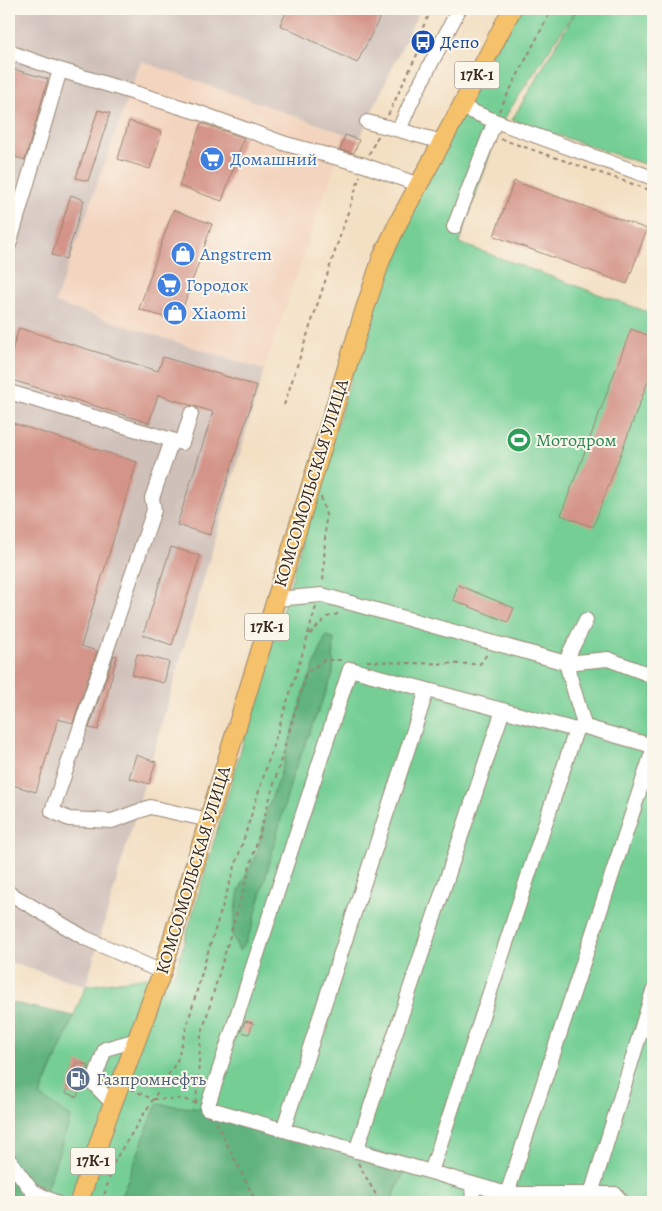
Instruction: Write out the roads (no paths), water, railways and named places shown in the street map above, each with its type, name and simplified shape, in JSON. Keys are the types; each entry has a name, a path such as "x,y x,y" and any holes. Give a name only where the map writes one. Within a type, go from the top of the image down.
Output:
{"main road":[{"name":"КОМСОМОЛЬСКАЯ УЛИЦА","path":"79,1202 162,972 382,257 398,221 512,9"}],"lane":[{"path":"399,130 411,102 459,9"},
{"path":"9,52 60,70 200,113 286,144 364,165 419,185"},
{"path":"9,245 60,70"},
{"path":"461,107 497,117 653,178"},
{"path":"454,227 497,117"},
{"path":"367,122 442,142"},
{"path":"9,392 182,443 191,414"},
{"path":"172,440 152,498 154,510 52,811 69,819 112,822 150,807 208,820"},
{"path":"276,599 322,595 566,663 608,660 653,665"},
{"path":"431,1172 579,728 583,721 566,663 586,620"},
{"path":"608,660 653,676"},
{"path":"622,1202 616,1194 505,1198 486,1188 207,1108 350,669 503,710 653,746"},
{"path":"283,1130 427,690"},
{"path":"356,1151 503,710"},
{"path":"505,1198 653,750"},
{"path":"9,893 85,938 162,972"},
{"path":"590,1194 653,991"},
{"path":"113,1104 93,1082 105,1049 137,1040"},
{"path":"9,1160 32,1191 55,1202"},
{"path":"472,1184 473,1202"}],"place":[{"name":"Депо","path":"423,42"},
{"name":"Домашний","path":"212,159"},
{"name":"Angstrem","path":"183,254"},
{"name":"Городок","path":"169,285"},
{"name":"Xiaomi","path":"175,313"},
{"name":"Мотодром","path":"519,440"},
{"name":"Газпромнефть","path":"78,1079"}]}
